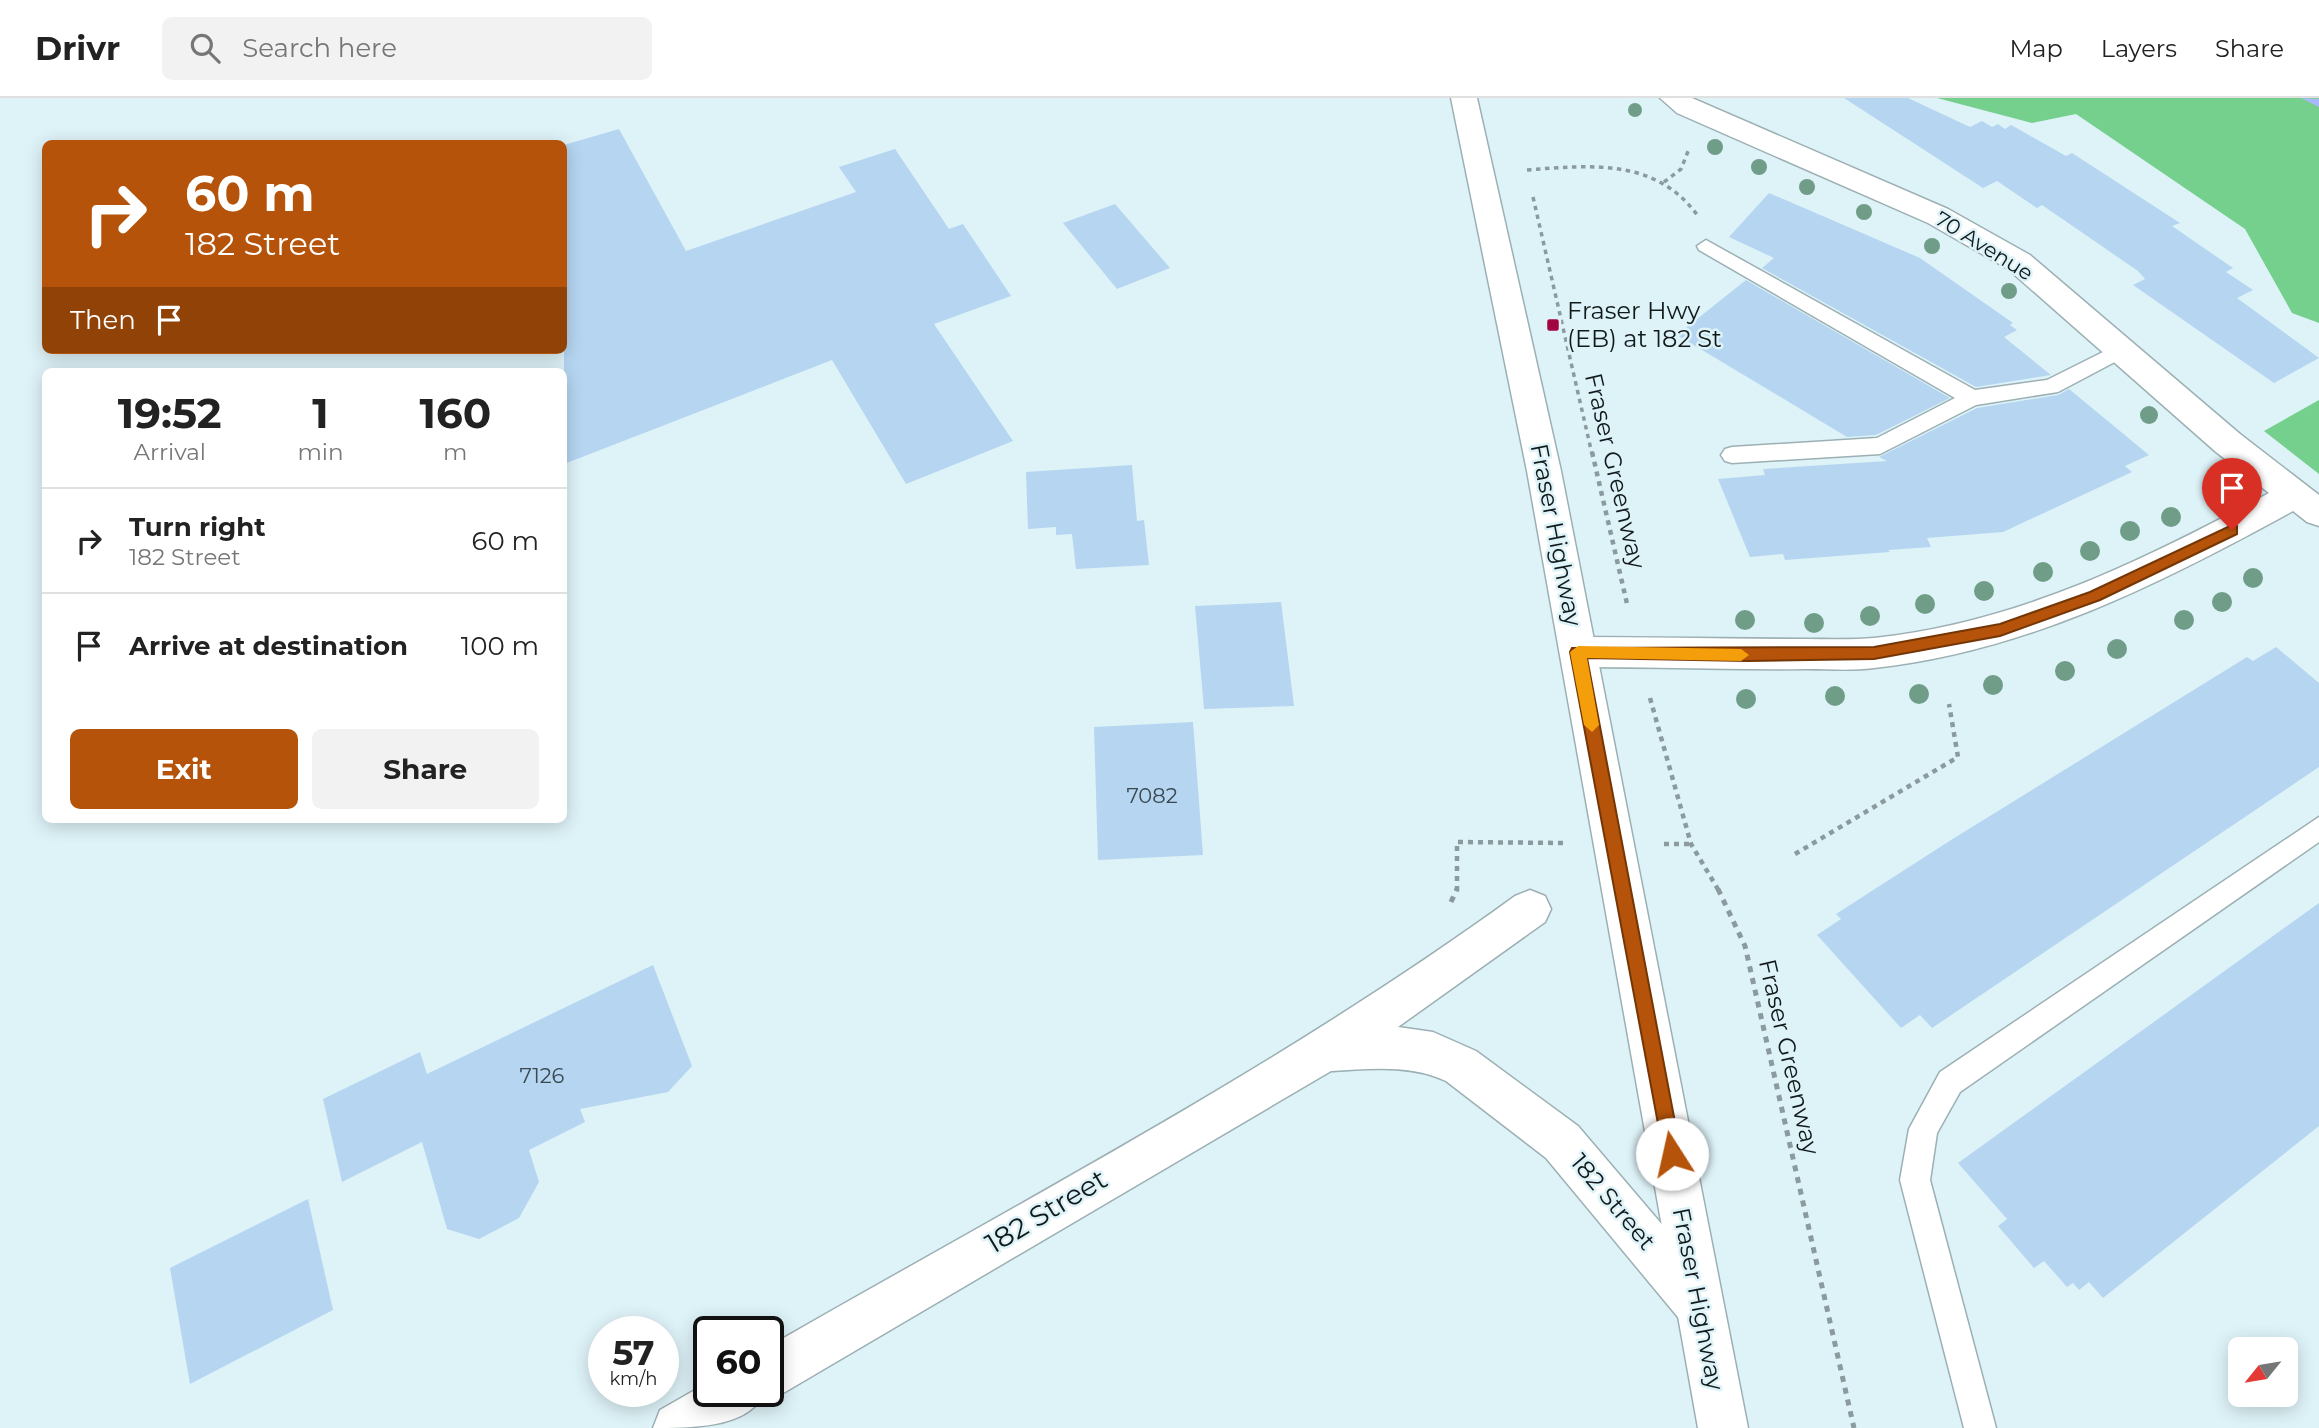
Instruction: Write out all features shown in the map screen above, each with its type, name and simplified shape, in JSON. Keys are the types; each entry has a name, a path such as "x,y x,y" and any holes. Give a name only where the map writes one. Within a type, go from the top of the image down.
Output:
{"street":[{"name":"Fraser Highway","path":"1464,98 1531,403 1723,1428"},
{"name":"70 Avenue","path":"1672,98 1938,216 2019,262 2306,504"},
{"path":"1578,652 1748,655 1874,653 2000,630 2095,596 2232,530 2306,504"},
{"name":"182 Street","path":"784,1366 1326,1050 1446,971 1530,909"},
{"name":"182 Street","path":"1326,1050 1389,1046 1433,1053 1461,1066 1562,1142 1699,1305"},
{"path":"678,1428 713,1407"}],"lane":[{"path":"1706,246 1972,398"},
{"path":"1732,454 1880,446 1972,398 2051,387 2121,350"},
{"path":"1980,1428 1915,1180 1923,1129 1950,1082 2319,828"}],"path":[{"path":"1664,182 1681,169 1686,151 1693,144"},
{"name":"Fraser Greenway","path":"1524,159 1628,606"},
{"path":"1527,170 1617,169 1664,182 1688,201 1698,214 1699,227 1716,236 1706,246"},
{"path":"1795,855 1958,757 1949,704"},
{"name":"Fraser Greenway","path":"1653,706 1691,844 1731,911 1745,946 1854,1428"},
{"path":"1448,910 1457,890 1457,842"}],"green space":[{"path":"1937,98 2319,98 2319,323 2292,313 2245,229 2076,114 2032,123"},
{"path":"2319,400 2319,474 2264,431"}],"building":[{"path":"1844,98 1908,98 1970,127 1982,121 1992,127 1998,124 2005,129 2011,125 2066,156 2072,153 2180,223 2172,226 2233,268 2226,272 2253,290 2237,298 2319,358 2274,383 2133,285 2145,279 2138,271 2042,205 2037,208 1997,181 1983,188"},
{"path":"619,129 686,251 856,192 839,167 895,149 949,229 963,224 1011,296 934,324 1013,441 906,484 832,360 567,463 567,368 564,368 564,354 567,354 567,144"},
{"path":"1769,193 1920,258 2013,323 2010,325 2017,330 2004,337 2051,375 1976,387 1762,268 1774,258 1729,237"},
{"path":"1115,204 1170,268 1117,289 1063,223"},
{"path":"1746,280 1950,398 1876,435 1847,437 1677,335"},
{"path":"2069,389 2149,455 2125,466 2132,472 2003,532 1927,538 1931,547 1888,550 1890,552 1785,560 1783,554 1750,557 1718,479 1765,475 1763,469 1887,461 1879,457 1977,408 2058,395"},
{"path":"1132,465 1137,521 1144,520 1149,565 1076,569 1072,534 1056,535 1056,527 1028,529 1026,472"},
{"path":"1281,602 1294,706 1204,709 1195,606"},
{"path":"2276,647 2319,683 2319,767 1932,1028 1920,1015 1901,1028 1817,935 1841,919 1836,914 1951,840 2247,657 2253,661"},
{"path":"1193,722 1203,855 1098,860 1094,727"},
{"path":"2319,903 2319,1126 2103,1298 2089,1282 2079,1290 2073,1283 2067,1287 2044,1261 2034,1268 1998,1226 2007,1219 1958,1163"},
{"path":"653,965 692,1066 668,1092 580,1109 585,1122 529,1150 539,1182 519,1218 479,1239 447,1229 422,1142 342,1182 323,1099 420,1052 427,1074"},
{"path":"308,1199 333,1310 190,1384 170,1268"}],"waterway":[{"path":"2307,98 2319,103"}],"slow traffic":[{"path":"1592,725 1578,652 1639,651 1741,655"}],"place":[{"name":"Fraser Hwy (EB) at 182 St","path":"1553,325"}],"route":[{"path":"1672,1154 1578,652 1748,655 1874,653 2000,630 2095,596 2232,530"}]}
